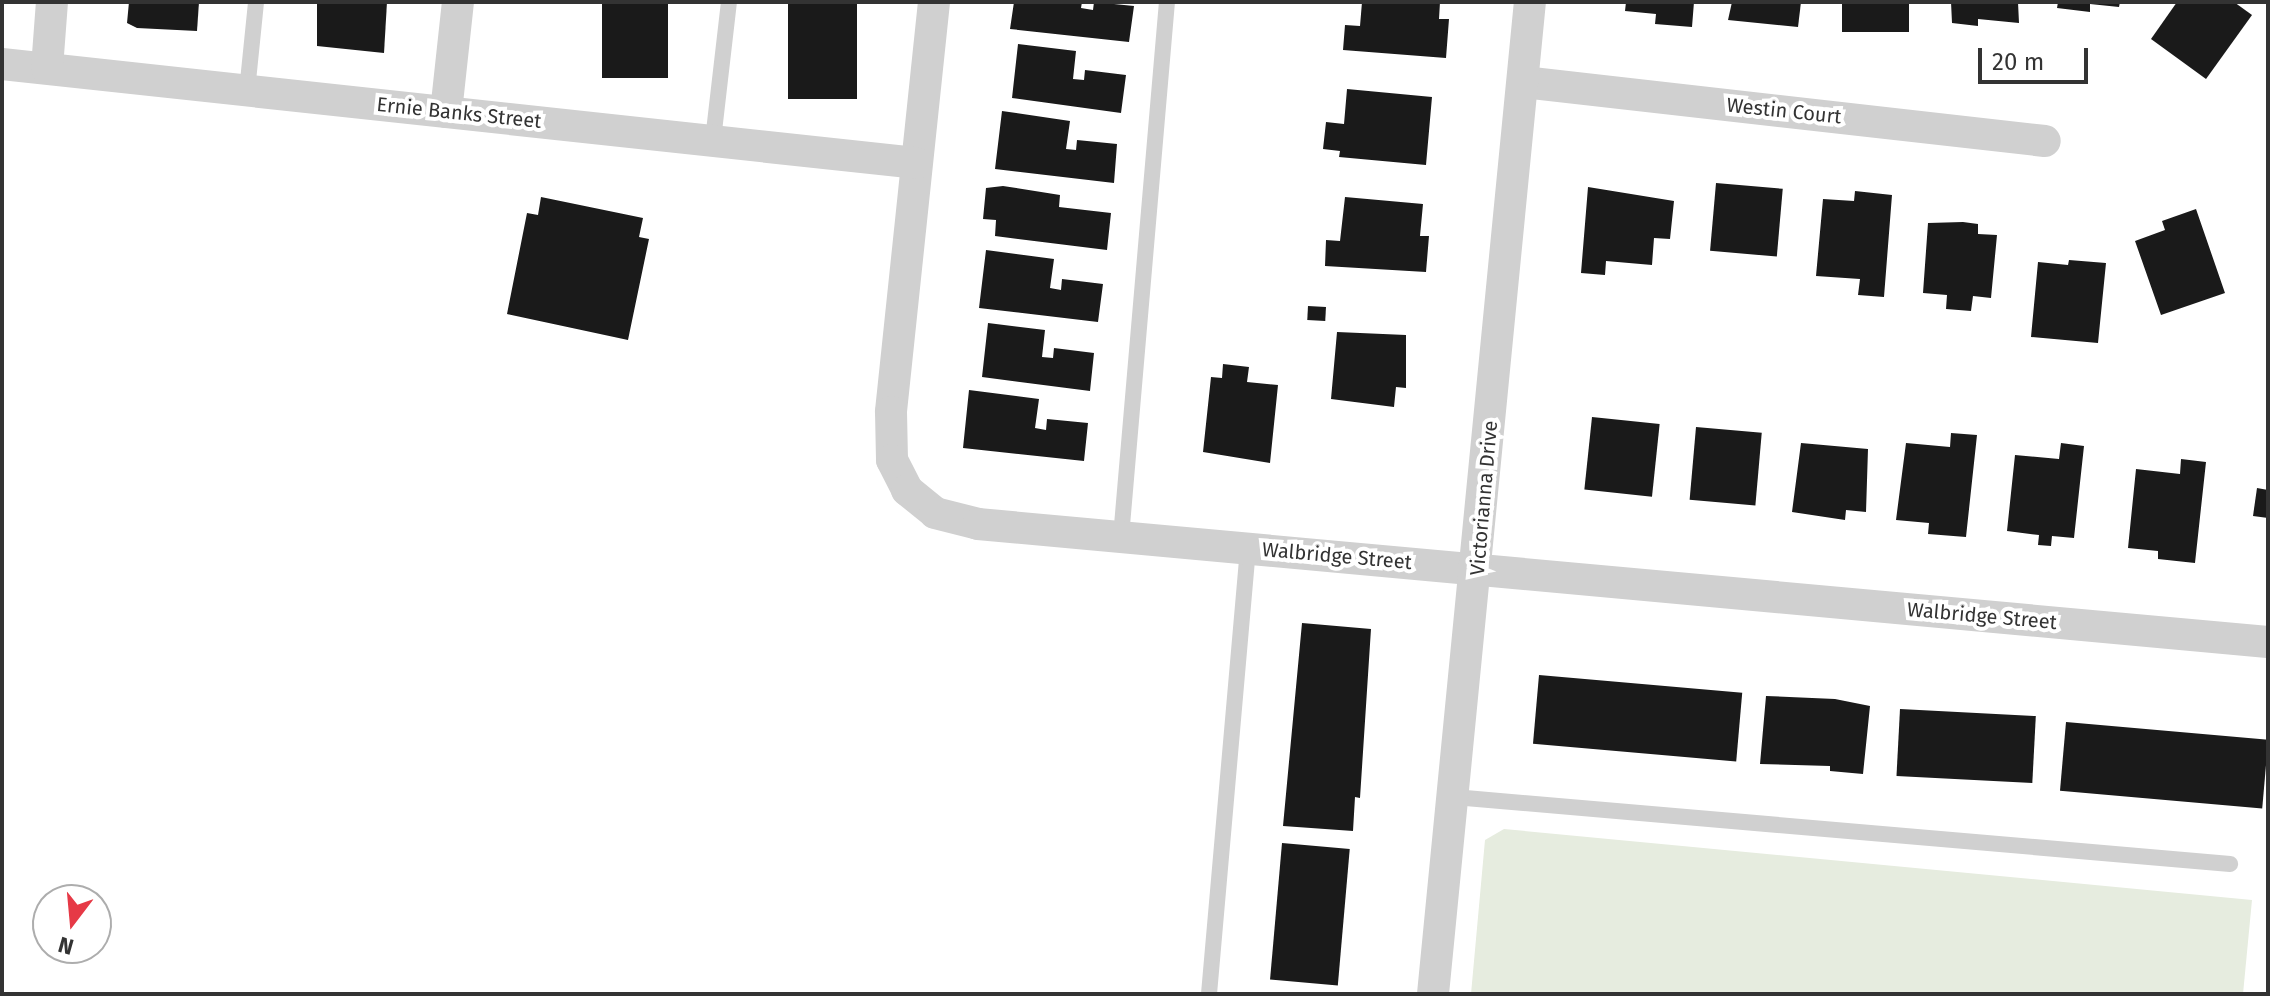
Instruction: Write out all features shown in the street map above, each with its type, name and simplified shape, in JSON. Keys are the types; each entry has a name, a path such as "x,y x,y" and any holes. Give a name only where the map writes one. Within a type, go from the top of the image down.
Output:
{"street":[{"path":"47,68 52,2"},
{"path":"446,112 458,2"},
{"name":"Walbridge Street","path":"934,2 891,412 892,460 907,490 935,513 978,524 2268,642"},
{"name":"Victorianna Drive","path":"1433,994 1478,568 1530,2"},
{"name":"Ernie Banks Street","path":"2,64 916,163"},
{"name":"Westin Court","path":"1523,82 2045,141"}],"lane":[{"path":"247,91 256,2"},
{"path":"713,140 729,2"},
{"path":"1121,537 1167,2"},
{"path":"1209,994 1248,548"},
{"path":"1454,797 2230,864"}],"shaded area":[{"path":"1504,829 2252,900 2243,994 1471,994 1485,840"}],"building":[{"path":"129,2 199,2 197,31 137,28 127,23"},
{"path":"317,2 387,2 384,53 317,46"},
{"path":"602,2 668,2 668,78 602,78"},
{"path":"788,2 857,2 857,99 788,99"},
{"path":"1014,2 1082,2 1081,8 1093,10 1094,2 1134,6 1129,42 1010,29"},
{"path":"1362,2 1440,2 1439,19 1449,19 1446,58 1343,50 1345,25 1360,26"},
{"path":"1626,2 1694,2 1692,27 1655,24 1656,14 1625,11"},
{"path":"1732,2 1801,2 1798,27 1728,20"},
{"path":"1842,2 1909,2 1909,32 1842,32"},
{"path":"1951,2 2018,2 2019,23 1978,19 1978,26 1952,23"},
{"path":"2058,2 2120,2 2119,7 2090,4 2090,12 2057,8"},
{"path":"2177,2 2234,2 2252,15 2206,79 2151,39"},
{"path":"1018,44 1076,51 1073,79 1084,80 1085,70 1126,75 1121,113 1012,98"},
{"path":"1347,89 1432,97 1426,165 1339,157 1340,151 1323,149 1326,122 1344,124"},
{"path":"1002,111 1070,121 1066,149 1076,150 1077,140 1117,144 1114,183 995,169"},
{"path":"1716,183 1783,189 1777,257 1710,251"},
{"path":"1003,186 1060,195 1059,207 1111,213 1107,250 995,236 996,220 983,219 986,188"},
{"path":"1588,187 1674,201 1670,239 1654,238 1652,265 1606,261 1605,275 1581,273"},
{"path":"1855,191 1892,195 1884,297 1858,295 1860,279 1816,276 1823,199 1854,201"},
{"path":"541,197 643,218 639,237 649,239 628,340 507,314 527,213 538,215"},
{"path":"1345,197 1423,204 1420,236 1429,236 1426,272 1325,266 1326,240 1340,241"},
{"path":"2196,209 2225,293 2161,315 2135,241 2165,230 2162,221"},
{"path":"1928,223 1978,224 1978,234 1997,235 1991,298 1973,296 1971,311 1946,309 1947,295 1923,293"},
{"path":"986,250 1054,259 1050,288 1061,290 1062,279 1103,284 1098,322 979,308"},
{"path":"2069,260 2106,263 2098,343 2031,337 2038,262 2068,265"},
{"path":"1308,306 1326,307 1325,321 1307,320"},
{"path":"988,323 1045,330 1042,357 1053,358 1054,348 1094,353 1090,391 982,377"},
{"path":"1337,332 1406,335 1406,388 1396,387 1394,407 1331,399"},
{"path":"1223,364 1249,367 1247,382 1278,385 1270,463 1203,452 1211,377 1222,378"},
{"path":"969,390 1039,399 1035,428 1046,430 1047,419 1088,423 1084,461 963,448"},
{"path":"1592,417 1660,424 1652,497 1584,490"},
{"path":"1696,427 1762,433 1755,505 1690,500"},
{"path":"1951,433 1977,435 1966,537 1928,534 1929,523 1896,520 1906,443 1950,447"},
{"path":"1801,443 1868,449 1866,512 1846,510 1845,520 1792,512"},
{"path":"2061,443 2084,446 2074,538 2052,536 2051,546 2038,545 2039,535 2007,531 2015,455 2059,459"},
{"path":"2181,459 2206,462 2195,563 2158,559 2158,551 2128,548 2136,469 2180,474"},
{"path":"2257,488 2268,490 2268,518 2253,516"},
{"path":"1302,623 1371,629 1360,798 1355,797 1353,831 1283,826"},
{"path":"1539,675 1742,693 1736,762 1533,744"},
{"path":"1766,696 1835,699 1870,706 1863,774 1830,771 1830,766 1760,764"},
{"path":"1900,709 2036,716 2032,783 1896,776"},
{"path":"2066,722 2268,740 2262,808 2060,791"},
{"path":"1282,843 1350,849 1338,985 1270,979"}]}
